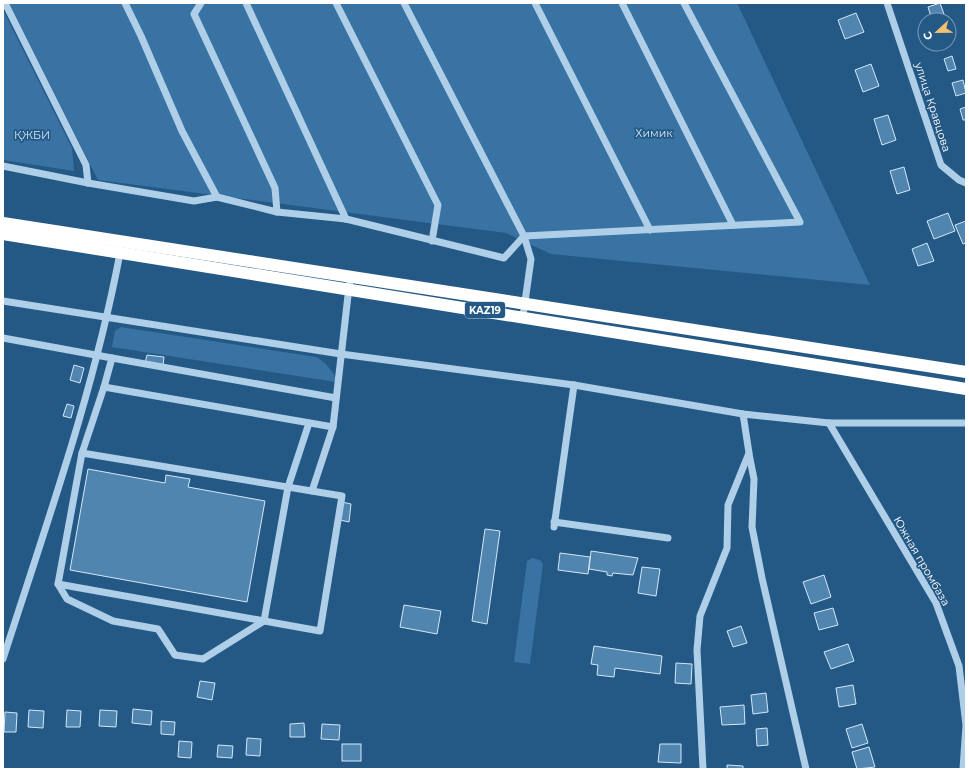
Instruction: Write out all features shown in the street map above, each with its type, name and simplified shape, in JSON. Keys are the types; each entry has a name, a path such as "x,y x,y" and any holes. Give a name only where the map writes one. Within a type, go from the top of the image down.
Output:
{"highway":[{"name":"KAZ19","path":"3,223 349,283 524,310 966,372"},
{"name":"KAZ19","path":"3,234 120,253 349,283"},
{"name":"KAZ19","path":"524,310 966,389"}],"street":[{"path":"5,3 86,165 88,183"},
{"path":"125,3 182,131 217,197"},
{"path":"201,3 194,14 275,188 277,212"},
{"path":"246,3 346,219"},
{"path":"336,3 438,205 432,242"},
{"path":"404,3 524,236 531,259 524,310"},
{"path":"535,3 650,230"},
{"path":"622,3 733,225"},
{"path":"3,166 88,183 194,201 217,197 277,212 346,219 432,242 504,258 524,236 800,222 684,3"},
{"name":"улица Кравцова","path":"886,3 941,165 959,180 966,183"},
{"path":"3,659 53,506 97,355 108,316 120,253"},
{"path":"312,491 332,427 349,283"},
{"path":"3,301 108,316 341,354 574,385 743,414 829,424 966,423"},
{"path":"3,338 336,398"},
{"path":"112,358 82,453 58,584 67,599 113,621 158,629 175,655 203,659 264,622 288,487 309,423"},
{"path":"574,385 554,525 668,538"},
{"path":"104,387 332,427"},
{"path":"743,414 754,479 752,527 763,586 806,769"},
{"name":"Южная промбаза","path":"829,424 936,603 959,666 966,725 963,769"},
{"path":"58,584 320,631 342,496 82,453"},
{"path":"702,769 697,650 700,616 727,548 728,505 749,453"}],"green space":[{"name":"Химик","path":"9,3 737,3 870,285 551,254 506,233 98,180"},
{"name":"ҚЖБИ","path":"3,10 72,148 74,171 3,160"},
{"path":"121,327 316,357 329,368 334,375 336,382 112,347 115,331"},
{"path":"532,558 540,560 543,564 530,664 514,662 527,561"}],"building":[{"path":"940,3 943,12 930,12 928,7"},
{"path":"856,13 864,32 845,39 838,20"},
{"path":"952,56 956,69 948,71 944,59"},
{"path":"871,64 879,86 863,92 855,70"},
{"path":"963,80 966,93 956,96 952,83"},
{"path":"966,107 966,120 963,120 960,109"},
{"path":"888,115 896,140 882,145 874,119"},
{"path":"904,167 910,190 897,194 890,171"},
{"path":"948,213 955,231 934,239 927,221"},
{"path":"966,221 966,243 963,244 955,225"},
{"path":"927,243 934,261 918,266 912,249"},
{"path":"147,355 164,357 163,365 145,363"},
{"path":"74,365 84,368 80,383 70,380"},
{"path":"67,404 74,406 71,418 63,416"},
{"path":"88,469 165,483 166,475 190,479 188,487 265,501 247,602 70,570"},
{"path":"342,502 351,504 349,522 340,520"},
{"path":"485,529 500,531 487,624 472,621"},
{"path":"591,551 638,558 633,575 613,573 612,576 607,575 607,572 589,569"},
{"path":"560,553 590,557 588,574 558,570"},
{"path":"642,567 660,569 656,596 638,593"},
{"path":"824,575 831,597 811,604 803,582"},
{"path":"404,605 441,611 437,634 400,627"},
{"path":"833,608 838,625 819,630 814,613"},
{"path":"741,626 747,643 733,647 727,631"},
{"path":"848,644 854,661 831,669 824,652"},
{"path":"594,646 662,656 660,674 615,668 614,677 597,675 598,665 591,664"},
{"path":"676,663 692,664 691,684 675,683"},
{"path":"200,681 215,683 212,700 197,697"},
{"path":"853,685 856,704 839,707 836,688"},
{"path":"766,693 768,712 753,714 751,695"},
{"path":"744,705 745,724 722,725 720,707"},
{"path":"133,709 152,711 151,725 132,723"},
{"path":"29,710 44,711 43,728 28,727"},
{"path":"67,710 81,711 80,727 66,727"},
{"path":"100,710 117,711 116,727 99,726"},
{"path":"5,712 17,713 16,732 4,732"},
{"path":"161,721 175,722 174,735 161,734"},
{"path":"304,723 305,737 290,737 290,724"},
{"path":"322,724 340,725 339,740 321,739"},
{"path":"862,724 868,743 852,748 846,729"},
{"path":"767,728 768,745 757,746 756,729"},
{"path":"247,738 261,739 260,756 246,755"},
{"path":"179,741 192,742 191,758 178,757"},
{"path":"342,744 361,744 361,761 342,761"},
{"path":"660,744 681,744 681,763 658,762"},
{"path":"218,745 233,746 232,758 217,757"},
{"path":"869,747 875,767 857,769 852,752"},
{"path":"727,765 743,766 743,769 727,769"}]}
